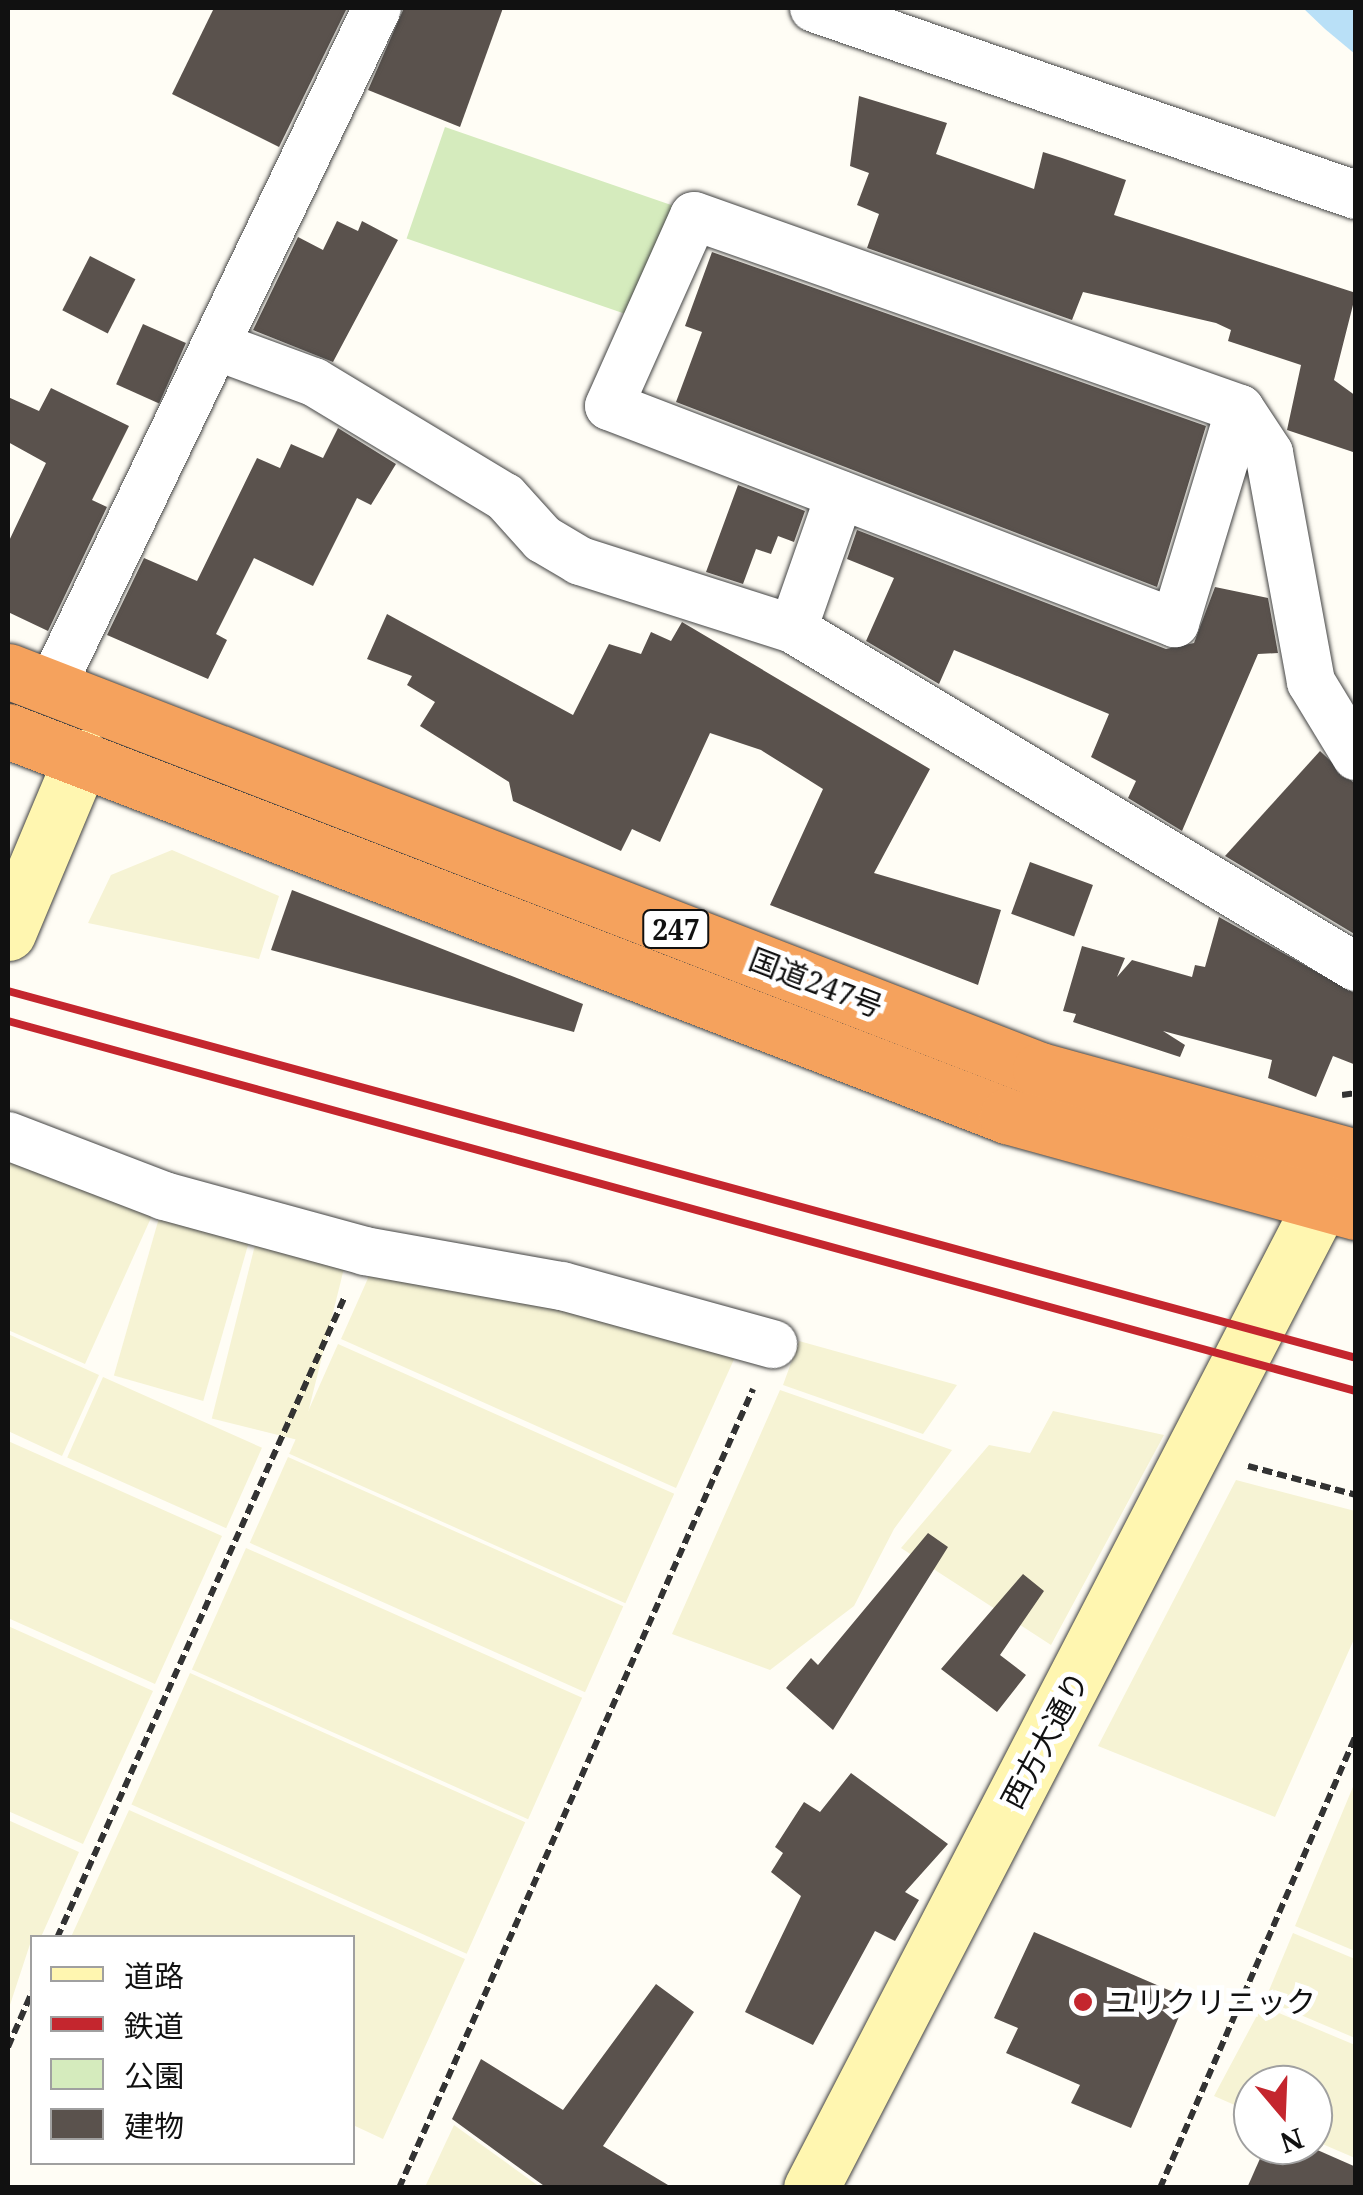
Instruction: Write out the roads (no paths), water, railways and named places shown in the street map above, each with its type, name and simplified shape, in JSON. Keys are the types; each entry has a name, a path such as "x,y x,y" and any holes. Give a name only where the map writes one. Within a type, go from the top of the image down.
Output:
{"highway":[{"name":"国道247号","path":"29,679 1040,1070 1353,1152"},
{"name":"国道247号","path":"8,730 1007,1116 1337,1209"}],"street":[{"path":"29,679 216,346 378,8"},
{"path":"814,8 1356,195"},
{"path":"1240,409 1175,623 609,406 694,216 1240,409 1269,453 1311,682 1356,756"},
{"path":"216,346 314,382 505,497 543,539 580,561 794,629 1356,967"},
{"path":"794,629 840,495"},
{"path":"8,934 82,757"},
{"path":"8,1136 164,1196 365,1252 562,1286 773,1344"},
{"name":"西方大通り","path":"811,2188 1279,1292 1337,1209 1353,1152"}],"water":[{"path":"1303,8 1355,8 1355,54 1325,29"}],"railway":[{"path":"8,991 1356,1358"},
{"path":"8,1021 1356,1391"}],"place":[{"name":"ユリクリニック","path":"1083,2002"}]}
